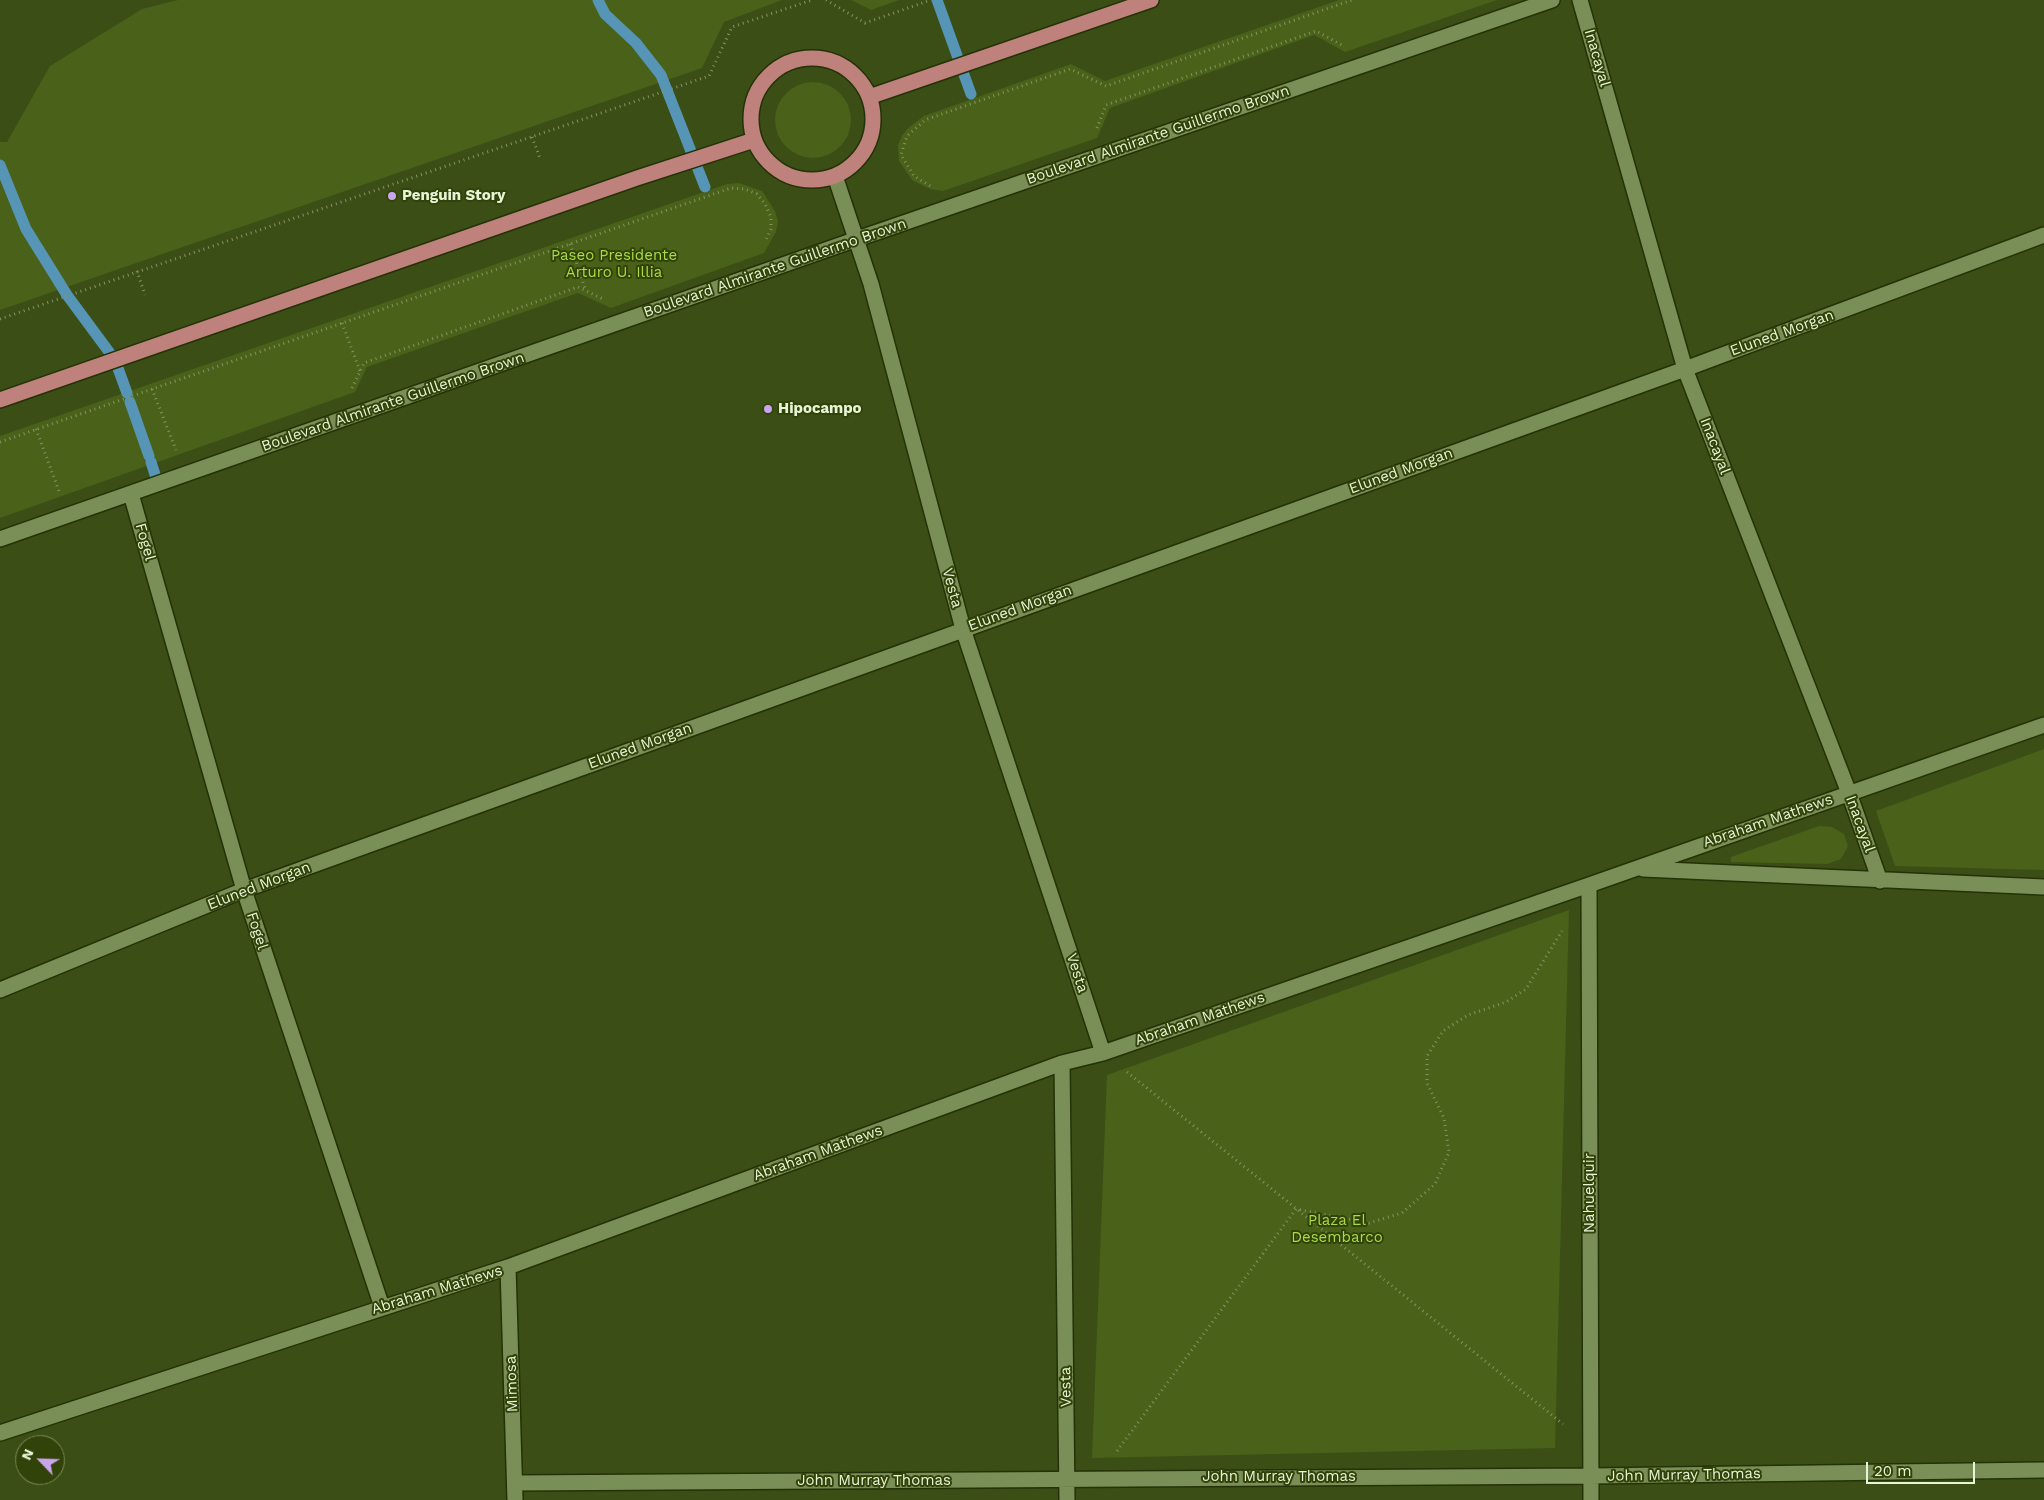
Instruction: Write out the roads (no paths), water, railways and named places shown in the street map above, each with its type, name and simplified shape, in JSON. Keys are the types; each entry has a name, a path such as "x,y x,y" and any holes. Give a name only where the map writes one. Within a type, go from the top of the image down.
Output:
{"main road":[{"path":"870,97 1151,0"},
{"path":"814,57 834,61 850,70 864,85 870,97 874,124 869,144 856,162 835,176 820,180 800,180 781,172 765,159 754,140 750,121 753,101 762,83 776,69 794,60 814,57"},
{"path":"0,400 652,173 754,140"}],"street":[{"name":"Boulevard Almirante Guillermo Brown","path":"0,538 132,494 857,239 1552,0"},
{"name":"Inacayal","path":"1580,0 1685,369 1849,793 1880,881"},
{"name":"Vesta","path":"835,176 857,239 963,629 1103,1053"},
{"name":"Eluned Morgan","path":"0,990 244,890 1685,369 2044,235"},
{"name":"Fogel","path":"132,494 244,890 382,1307"},
{"name":"Abraham Mathews","path":"0,1433 508,1267 1062,1063 1103,1053 2044,725"},
{"name":"Abraham Mathews","path":"1635,868 2044,888"},
{"name":"Nahuelquir","path":"1589,885 1591,1500"},
{"name":"Vesta","path":"1062,1063 1067,1500"},
{"name":"Mimosa","path":"508,1267 515,1500"},
{"name":"John Murray Thomas","path":"514,1483 1590,1476 2044,1470"}],"waterway":[{"path":"598,0 605,14 636,43 661,75 705,187"},
{"path":"937,0 971,94"},
{"path":"0,165 26,229 67,295 115,360 127,393"},
{"path":"130,402 149,456"},
{"path":"151,462 158,484"}],"place":[{"name":"Penguin Story","path":"392,196"},
{"name":"Hipocampo","path":"768,409"}],"park label":[{"name":"Paseo Presidente Arturo U. Illia","path":"614,264"},
{"name":"Plaza El Desembarco","path":"1337,1230"}]}
